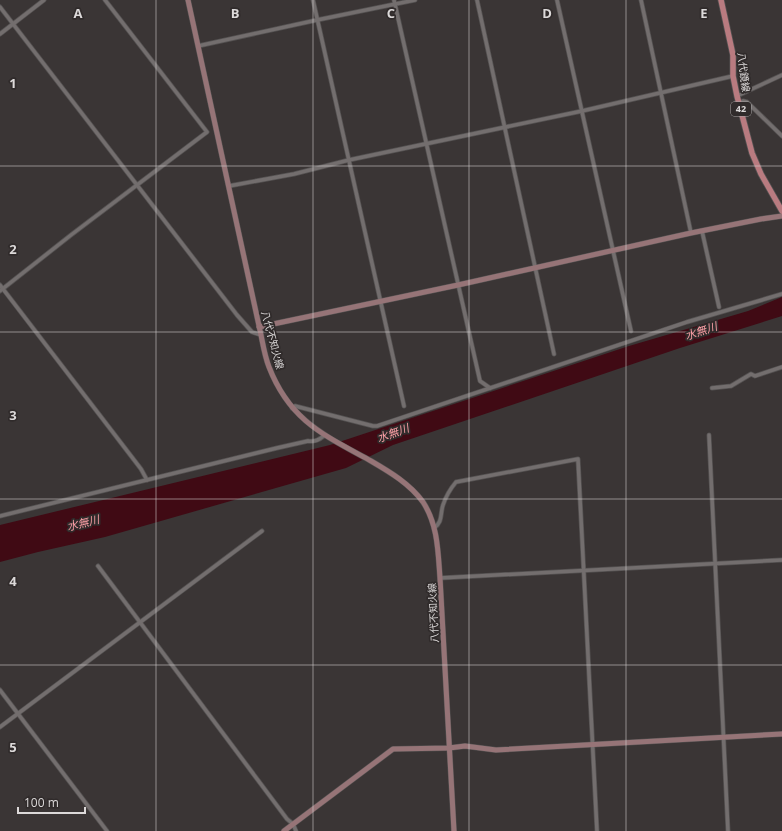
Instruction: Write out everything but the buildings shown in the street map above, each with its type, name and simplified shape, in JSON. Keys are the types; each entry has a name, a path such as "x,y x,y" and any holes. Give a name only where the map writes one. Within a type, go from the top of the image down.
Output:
{"main road":[{"name":"八代不知火線","path":"188,0 260,335 269,366 274,377 292,408 310,425 326,436 377,464 402,480 419,498 428,513 434,528 437,540 440,578 454,831"},
{"name":"八代鏡線","path":"721,0 733,55 733,76 743,122 752,153 782,211"},
{"path":"259,327 458,285 691,233 782,216"},
{"path":"284,831 393,749 449,748 465,746 496,750 782,734"}],"street":[{"path":"0,34 44,0"},
{"path":"104,0 207,132 1,288 141,469 147,480"},
{"path":"313,0 404,406"},
{"path":"198,46 394,2 415,0"},
{"path":"477,0 534,268 554,354"},
{"path":"557,0 631,331"},
{"path":"641,0 691,233"},
{"path":"394,2 480,381 490,388"},
{"path":"0,7 237,315 252,332 260,335"},
{"path":"737,96 782,75"},
{"path":"229,186 294,174 348,160 582,111 733,76"},
{"path":"740,103 743,101 748,102 782,136"},
{"path":"702,231 719,307"},
{"path":"292,408 295,406 377,426 687,322 782,294"},
{"path":"712,388 731,386 751,374 756,376 782,367"},
{"path":"708,435 728,831"},
{"path":"0,516 277,448 308,441 313,442 326,436"},
{"path":"434,528 439,525 443,505 456,482 578,459 597,831"},
{"path":"0,727 262,531"},
{"path":"440,578 782,560"},
{"path":"98,566 287,819 293,824 296,831"},
{"path":"0,690 107,831"}],"water":[{"name":"水無川","path":"782,297 782,316 680,348 393,445 346,468 105,537 0,562 0,525 330,445 629,346 748,311"}]}
